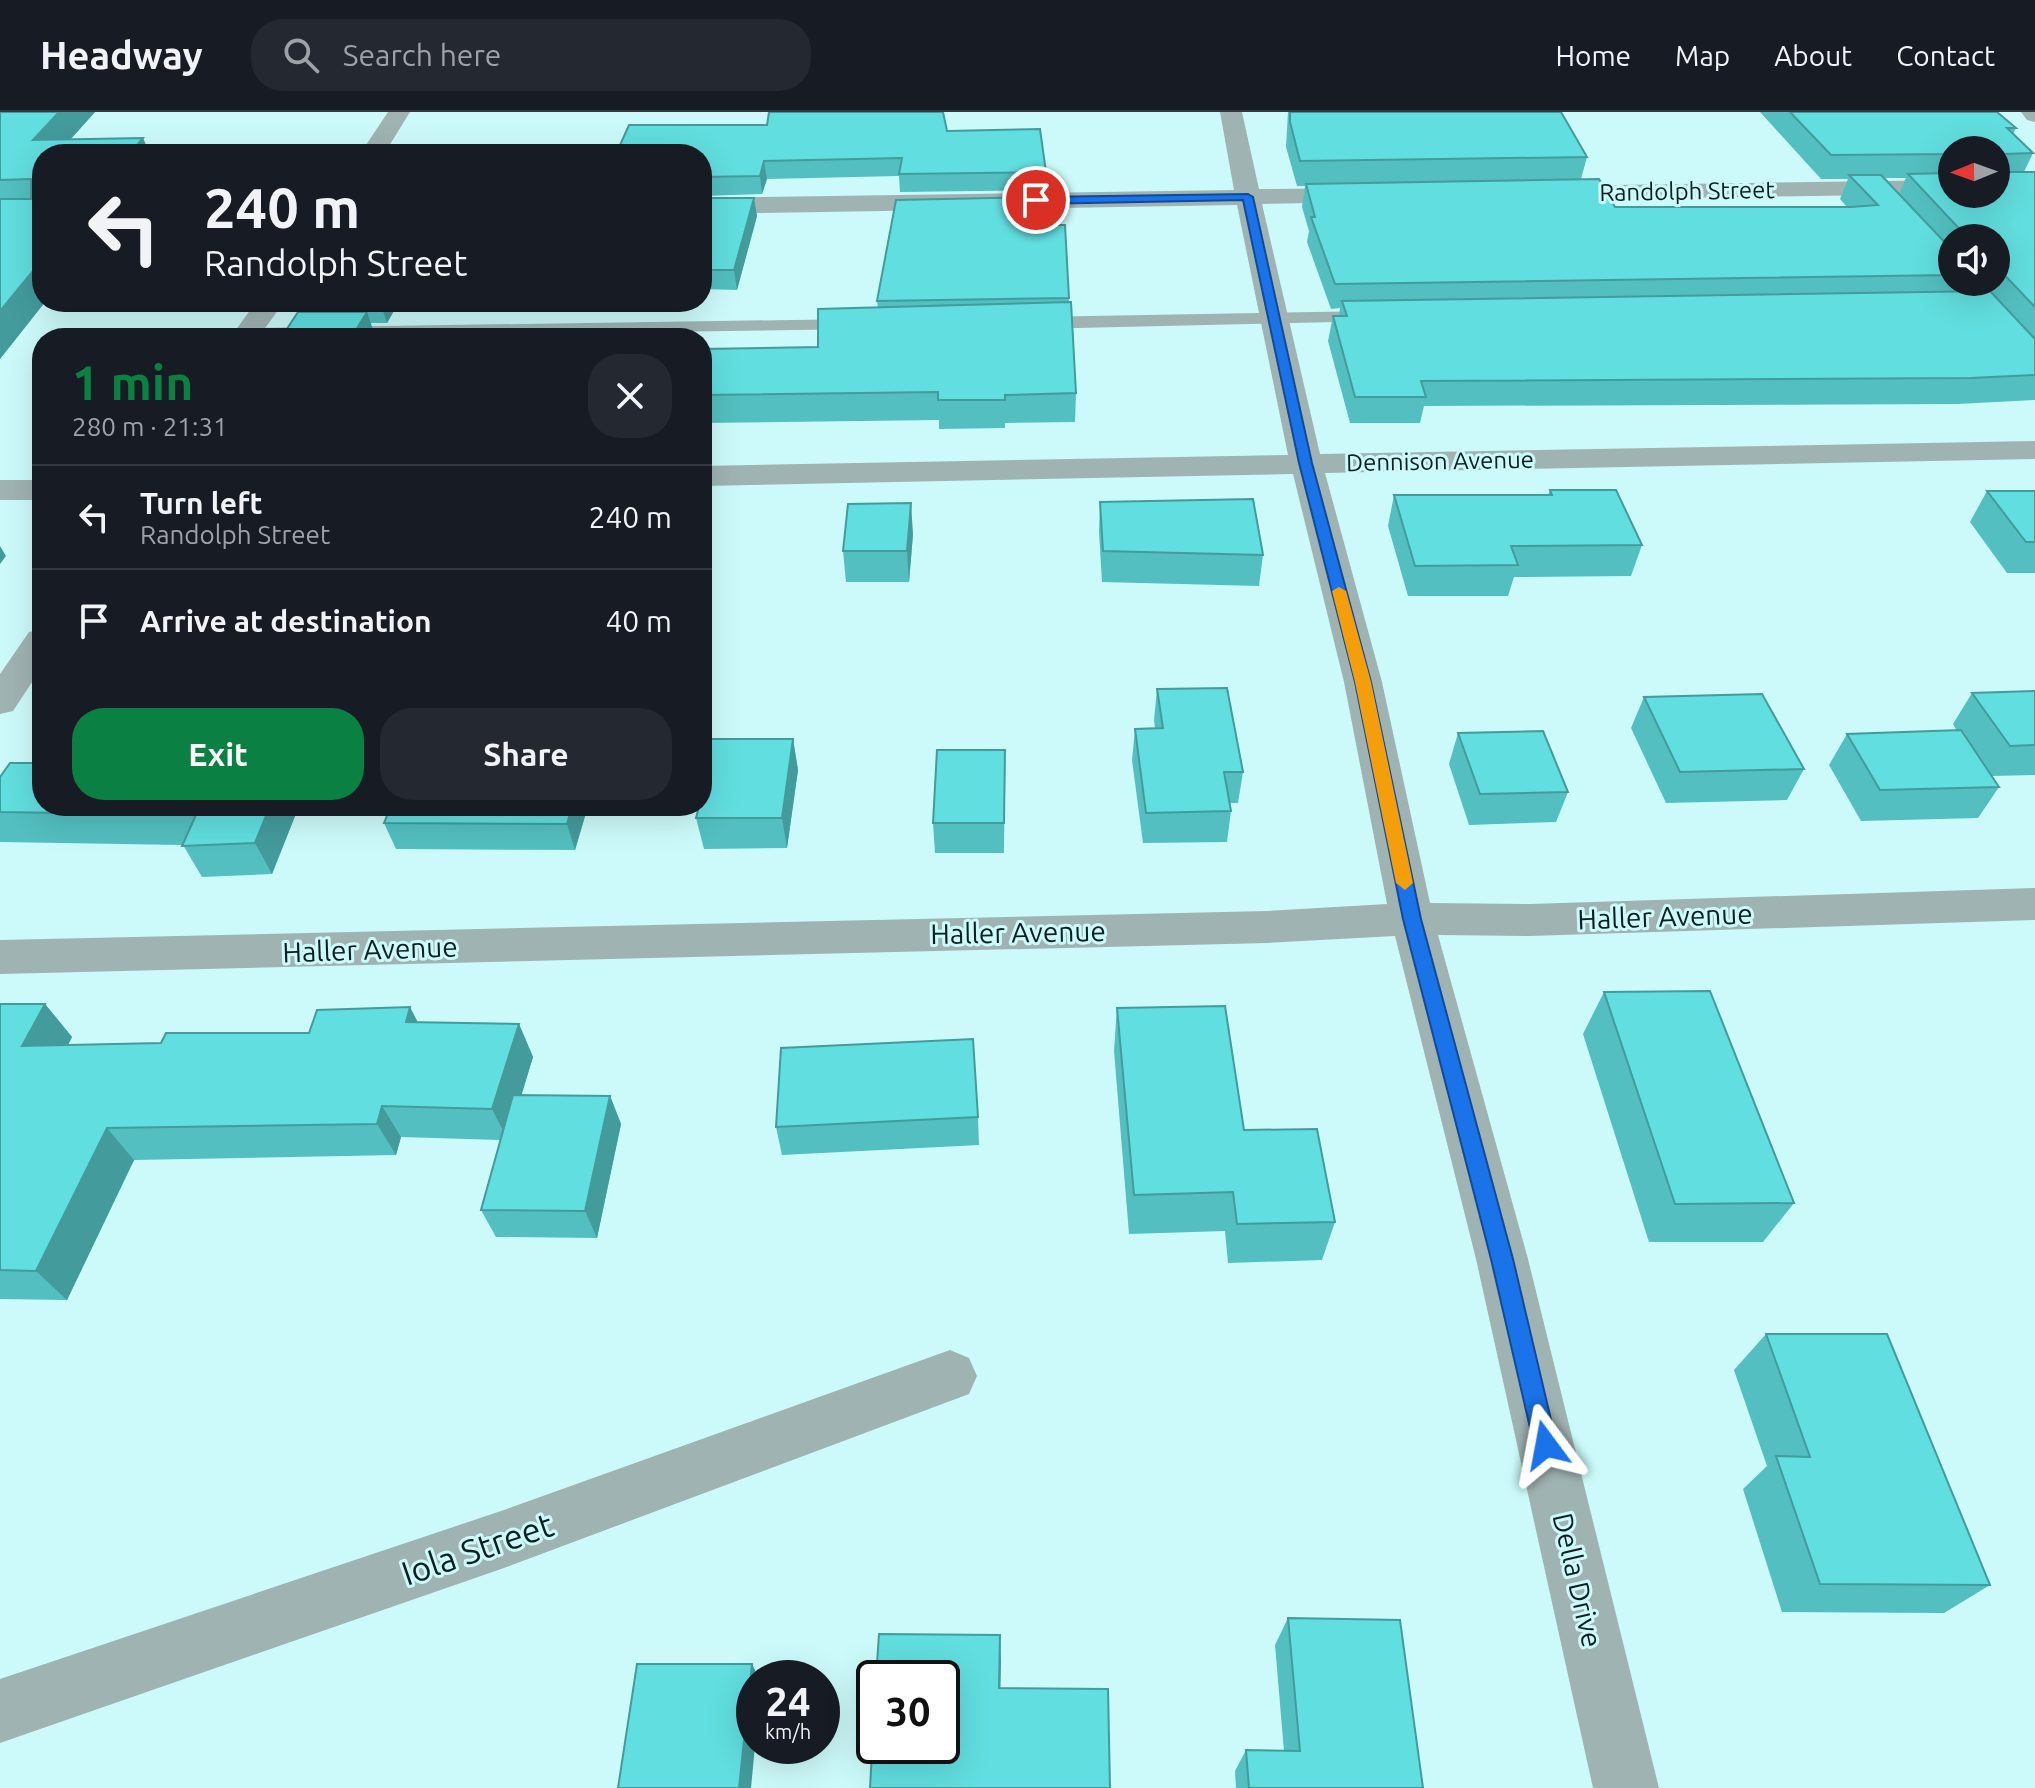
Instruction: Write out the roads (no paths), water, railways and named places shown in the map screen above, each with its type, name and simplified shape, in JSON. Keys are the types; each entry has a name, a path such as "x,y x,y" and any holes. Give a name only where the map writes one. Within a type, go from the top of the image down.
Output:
{"street":[{"path":"378,144 399,112"},
{"name":"Della Drive","path":"1231,112 1273,319 1306,463 1363,682 1412,919 1502,1259 1626,1788"},
{"name":"Randolph Street","path":"1530,193 1938,187"},
{"path":"712,206 1389,195"},
{"name":"Dennison Avenue","path":"712,476 2035,450"},
{"path":"0,490 32,490"},
{"path":"0,702 32,655"},
{"name":"Haller Avenue","path":"0,957 1267,927 1412,919 1530,920 2035,904"},
{"name":"Iola Street","path":"0,1711 504,1539 950,1376"}],"lane":[{"path":"1876,189 1895,210"},
{"path":"1973,296 2035,364"},
{"path":"1951,307 1983,307"},
{"path":"1020,323 1399,317"},
{"path":"705,328 878,325"}]}
